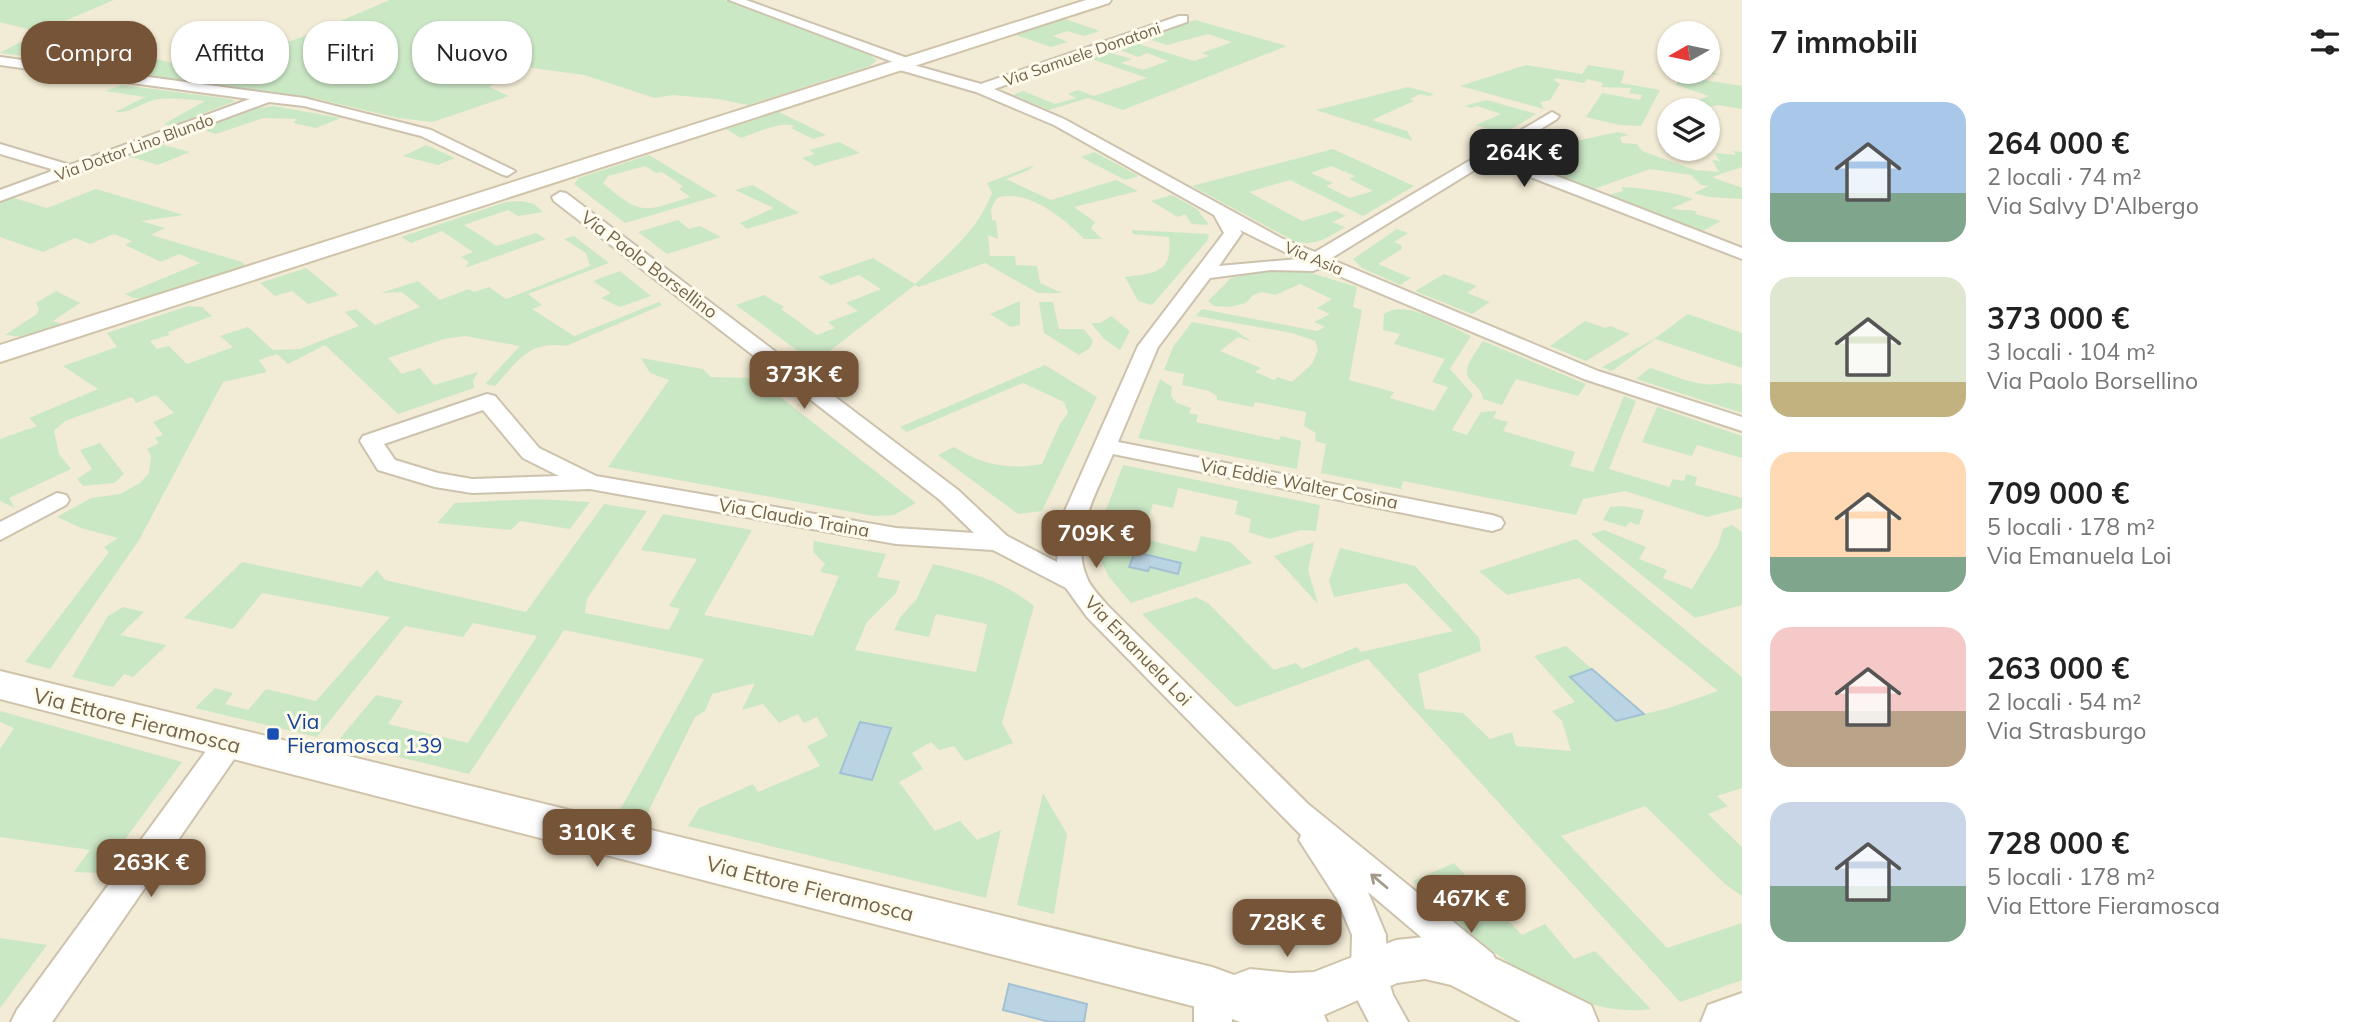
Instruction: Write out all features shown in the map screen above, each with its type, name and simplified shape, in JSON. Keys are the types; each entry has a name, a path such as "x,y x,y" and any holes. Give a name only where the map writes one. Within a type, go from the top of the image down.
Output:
{"main road":[{"path":"0,354 1103,0"},
{"name":"Via Ettore Fieramosca","path":"0,685 1213,1005"},
{"path":"1213,1005 1313,996 1369,975 1395,961 1427,958 1507,988 1573,1022"},
{"path":"1213,1005 1303,1022"},
{"path":"1726,1022 1742,1016"}],"street":[{"name":"Via Asia","path":"735,0 902,64 981,89 1059,122 1275,242 1591,375 1742,424"},
{"name":"Via Samuele Donatoni","path":"981,89 1183,19"},
{"path":"0,61 268,97 370,117 426,133 507,171"},
{"name":"Via Dottor Lino Blundo","path":"0,196 268,97"},
{"path":"1204,274 1278,262 1325,263 1552,116"},
{"path":"0,149 71,170"},
{"path":"1488,155 1742,254"},
{"name":"Via Paolo Borsellino","path":"560,197 949,495 999,542 1075,582"},
{"name":"Via Emanuela Loi","path":"1222,212 1233,233 1147,346 1072,522 1068,556 1075,582 1097,611 1297,813"},
{"name":"Via Claudio Traina","path":"590,482 531,453 487,401 371,440 386,465 435,480 472,486 590,482 896,536 999,542"},
{"name":"Via Eddie Walter Cosina","path":"1105,446 1492,523"},
{"path":"0,532 57,500"},
{"path":"30,1022 229,744"},
{"path":"1297,813 1351,892 1369,935 1369,975 1376,1001 1389,1022"},
{"path":"1297,813 1507,988"}],"shaded area":[{"path":"0,0 1742,0 1742,1022 0,1022"}],"green space":[{"path":"0,0 114,0 65,21 21,21 21,27 0,22"},
{"path":"390,0 725,0 868,54 877,60 870,66 748,105 673,95 655,98 584,75 532,68 532,21 412,21 412,84 493,84 489,87 509,96 433,122 398,118 314,98 196,84 289,84 289,42 303,37 303,84 398,84 398,21 340,21"},
{"path":"1065,19 1100,31 1084,36 1067,31 1053,36 1068,42 1051,47 1016,35"},
{"path":"1195,20 1287,46 1123,110 1088,98 1049,110 1013,95 1023,91 1055,104 1076,98 1068,94 1078,90 1094,96 1147,78 1086,57 1104,51 1132,59 1121,63 1143,70 1168,61 1147,53 1138,57 1115,48 1132,42 1194,61 1209,56 1202,53 1232,42 1208,34 1167,45 1145,38"},
{"path":"21,42 21,56 0,53"},
{"path":"157,59 171,63 171,81 157,79"},
{"path":"1526,65 1582,74 1588,65 1625,71 1621,83 1660,90 1641,126 1619,125 1586,117 1602,93 1640,100 1642,95 1629,93 1631,88 1601,87 1603,83 1588,79 1584,83 1556,78 1554,80 1560,84 1550,100 1540,102 1544,109 1460,86"},
{"path":"1720,82 1742,86 1742,109 1720,105 1720,98 1704,98 1709,96 1676,85"},
{"path":"122,85 235,101 171,126 164,124 205,101 159,99 126,111 115,112 145,97 105,91"},
{"path":"1408,87 1434,94 1420,94 1410,99 1414,101 1372,120 1407,131 1413,141 1316,110"},
{"path":"1487,100 1536,114 1503,134 1476,125 1501,114 1477,106 1464,106"},
{"path":"274,106 341,118 316,128 293,123 297,119 263,118 216,134 200,129 253,109"},
{"path":"779,112 826,135 813,139 791,128 794,126 781,125 741,138 726,129"},
{"path":"1618,132 1629,135 1620,137 1622,143 1637,144 1642,151 1657,156 1657,161 1670,161 1695,170 1719,172 1713,161 1720,161 1720,153 1736,155 1733,151 1742,152 1742,167 1712,177 1742,188 1742,199 1709,197 1694,193 1709,186 1701,185 1691,175 1650,169 1594,189 1516,158 1515,154"},
{"path":"839,142 860,153 815,166 802,158 815,154 809,150"},
{"path":"160,144 190,152 158,165 128,156"},
{"path":"426,145 455,158 438,165 403,156"},
{"path":"1333,149 1414,186 1363,216 1290,180 1249,192 1302,221 1336,211 1346,216 1332,222 1345,227 1315,242 1301,243 1192,186","holes":["1331,166 1355,176 1349,179 1373,191 1350,198 1326,186 1333,183 1311,173"]},
{"path":"1094,152 1139,176 1125,180 1081,157"},
{"path":"649,155 717,196 625,223 574,184 579,178","holes":["645,166 656,173 662,172 683,186 679,189 690,197 662,206 643,208 626,201 603,183 608,176"]},
{"path":"1034,165 1029,170 1006,179 1051,200 1116,180 1138,191 1074,207 1095,222 1091,228 1102,239 1084,239 1056,214 1032,201 1009,196 997,198 991,209 992,220 996,221 998,239 988,235 990,256 1015,256 1016,265 1037,266 1040,283 1062,293 1038,293 985,263 919,287 915,285 814,363 736,305 764,295 784,307 781,309 817,335 835,328 828,322 858,311 846,303 881,289 859,275 831,285 818,277 873,258 915,284 959,243 978,220 992,193 987,183"},
{"path":"753,185 799,213 747,229 740,223 774,208 735,190"},
{"path":"1622,187 1677,194 1693,199 1672,208 1694,211 1697,212 1695,214 1721,221 1703,231 1609,195 1623,191"},
{"path":"96,189 184,215 141,221 165,228 151,235 242,262 245,266 146,298 133,298 125,294 200,263 179,254 161,262 125,245 132,241 114,234 90,244 75,238 43,252 0,237 0,200 11,197 47,208"},
{"path":"1172,195 1197,209 1209,225 1192,224 1185,214 1178,217 1151,201"},
{"path":"506,202 534,204 543,212 518,216 508,210 464,225 497,246 536,233 546,239 465,268 469,262 461,257 473,252 442,231 411,243 401,237"},
{"path":"678,220 689,229 700,226 721,237 667,254 638,232"},
{"path":"1397,229 1408,233 1394,242 1401,245 1402,249 1378,264 1411,278 1400,285 1362,268 1353,259"},
{"path":"1132,230 1209,234 1207,241 1152,305 1138,301 1125,277 1160,269 1168,257 1169,237 1133,234"},
{"path":"574,236 609,263 528,294 542,305 532,309 574,336 659,302 662,305 566,346 553,345 533,349 495,386 485,384 520,346 465,336 444,339 388,358 402,374 420,368 434,385 478,372 473,381 474,388 398,414 325,345 288,364 277,354 259,360 267,372 223,382 139,540 50,669 25,662 109,552 104,547 118,538 81,528 57,517 91,498 120,494 140,483 149,473 151,455 147,449 159,443 155,438 163,435 153,422 174,413 156,395 136,403 132,397 65,421 54,431 59,454 71,469 9,498 15,508 0,501 0,439 37,426 29,418 98,389 63,366 117,347 107,333 188,306 202,307 212,316 150,341 157,349 169,346 187,364 233,347 220,336 248,327 273,350 300,349 359,326 345,312 356,309 375,325 420,307 402,292 381,293 418,281 440,300 469,289 474,292 489,287 506,299 590,266 586,253 564,239"},
{"path":"306,268 339,295 308,304 292,291 275,296 260,283"},
{"path":"620,271 651,296 620,307 601,298 611,293 593,281"},
{"path":"1266,271 1308,272 1357,287 1353,307 1362,310 1349,380 1394,392 1390,398 1434,411 1448,387 1432,382 1445,359 1394,344 1400,334 1383,330 1384,314 1403,309 1415,311 1471,336 1450,369 1473,395 1452,430 1467,435 1481,412 1497,411 1493,418 1508,422 1503,431 1575,452 1570,466 1593,472 1624,396 1636,401 1609,469 1669,487 1673,479 1684,481 1686,474 1697,477 1695,485 1742,498 1742,508 1707,517 1625,491 1583,499 1576,515 1403,481 1401,489 1321,473 1326,444 1315,441 1316,433 1304,426 1306,412 1255,402 1253,407 1217,400 1217,396 1209,391 1182,385 1184,374 1164,370 1173,347 1192,322 1235,330 1252,342 1238,337 1220,351 1261,368 1255,372 1274,380 1278,377 1292,382 1312,364 1318,350 1315,341 1292,333 1196,316 1202,309 1317,331 1325,327 1314,322 1330,314 1317,308 1332,299 1300,284 1275,295 1262,292 1253,295 1246,303 1230,307 1214,306 1208,301 1231,278"},
{"path":"1444,274 1477,286 1467,293 1490,302 1472,314 1415,291"},
{"path":"56,291 80,303 53,321 64,324 23,337 5,335 37,314 39,309 36,303"},
{"path":"1020,301 1020,325 1011,327 990,314"},
{"path":"1039,302 1053,302 1059,329 1084,329 1093,341 1090,348 1079,355 1044,333"},
{"path":"1688,314 1742,333 1742,368 1655,339 1612,371 1602,367 1654,339"},
{"path":"1111,316 1130,331 1120,350 1104,339 1091,323 1100,323"},
{"path":"1585,321 1605,328 1610,326 1630,334 1586,361 1550,346"},
{"path":"1483,341 1586,384 1578,396 1516,379 1502,405 1483,399 1467,375 1467,367"},
{"path":"641,358 703,369 711,377 756,378 916,503 894,515 874,516 608,467 669,380 650,373"},
{"path":"1045,365 1097,397 1042,511 1018,514 938,455 954,447 985,462 1007,466 1042,464 1060,424 1068,413 1064,402 1023,383 907,432 900,427"},
{"path":"1650,368 1697,383 1742,385 1742,413 1636,379"},
{"path":"1160,379 1172,387 1171,396 1177,403 1191,408 1189,413 1198,415 1196,422 1279,440 1281,436 1301,441 1297,469 1138,438"},
{"path":"1657,407 1742,436 1742,458 1697,445 1692,456 1642,442"},
{"path":"100,443 124,474 114,483 83,486 77,479 92,469 80,450"},
{"path":"1123,465 1320,505 1316,531 1301,530 1270,539 1249,532 1251,519 1235,514 1238,501 1178,488 1173,508 1153,504 1141,538 1196,552 1201,536 1230,542 1252,563 1131,603 1109,577 1093,544"},
{"path":"536,499 590,502 570,529 520,521 511,530 437,523 455,503"},
{"path":"604,504 647,511 587,599 585,613 669,630 680,609 669,606 697,559 641,550 663,514 752,530 704,615 813,636 839,576 820,572 825,564 813,552 814,541 886,554 877,577 900,581 896,593 867,622 855,650 976,672 987,624 936,614 929,637 894,630 901,616 916,600 933,564 986,579 1010,590 1034,606 1002,723 1013,743 965,761 954,746 939,750 931,742 912,753 923,769 899,782 935,831 960,821 977,840 1001,830 986,898 688,826 699,808 753,784 758,792 820,766 807,746 828,736 817,717 804,723 798,714 779,723 763,704 742,710 755,683 712,694 705,711 695,717 646,816 620,810 704,659 564,630 469,774 337,742 376,695 403,701 388,724 468,743 537,636 473,623 463,637 405,626 317,737 195,708 215,688 233,693 225,704 248,710 266,689 316,701 390,617 262,593 233,629 184,618 242,562 361,587 377,570 385,580 526,612"},
{"path":"1623,506 1644,510 1639,525 1630,522 1625,527 1603,520 1610,507"},
{"path":"1732,525 1742,532 1742,605 1695,618 1591,534 1604,530 1646,547 1639,559 1667,570 1663,578 1692,589 1718,546 1723,529"},
{"path":"1576,539 1742,677 1742,788 1717,796 1728,806 1708,814 1742,847 1742,896 1725,884 1645,806 1561,836 1667,948 1742,923 1742,980 1680,1002 1368,659 1236,707 1142,614 1196,597 1208,603 1274,670 1296,663 1302,669 1357,647 1361,652 1453,631 1406,583 1334,597 1329,581 1340,548 1415,566 1479,638 1481,651 1418,674 1425,709 1463,713 1490,739 1512,732 1516,746 1571,751 1562,721 1552,711 1575,702 1534,656 1566,646 1592,669 1571,677 1616,721 1669,708 1718,691 1579,578 1507,595 1479,571"},
{"path":"1314,542 1308,570 1318,604 1274,556"},
{"path":"123,607 144,612 120,635 167,645 133,677 124,674 113,687 72,677 108,616"},
{"path":"0,711 182,762 100,873 74,872 90,850 0,837 0,749 14,728 0,722"},
{"path":"1043,793 1067,834 1054,914 1017,905"},
{"path":"1454,863 1522,935 1545,924 1574,959 1595,951 1651,1009 1618,1009 1585,1002 1552,989 1490,949 1413,881"},
{"path":"0,938 47,945 0,1008"}],"water":[{"path":"1135,552 1181,563 1178,574 1150,567 1148,571 1129,567"},
{"path":"1592,669 1644,714 1616,721 1570,677"},
{"path":"860,722 891,728 872,780 840,773"},
{"path":"1009,984 1087,1004 1084,1022 1050,1022 1003,1010"}],"place":[{"name":"Via Fieramosca 139","path":"273,734"}]}
